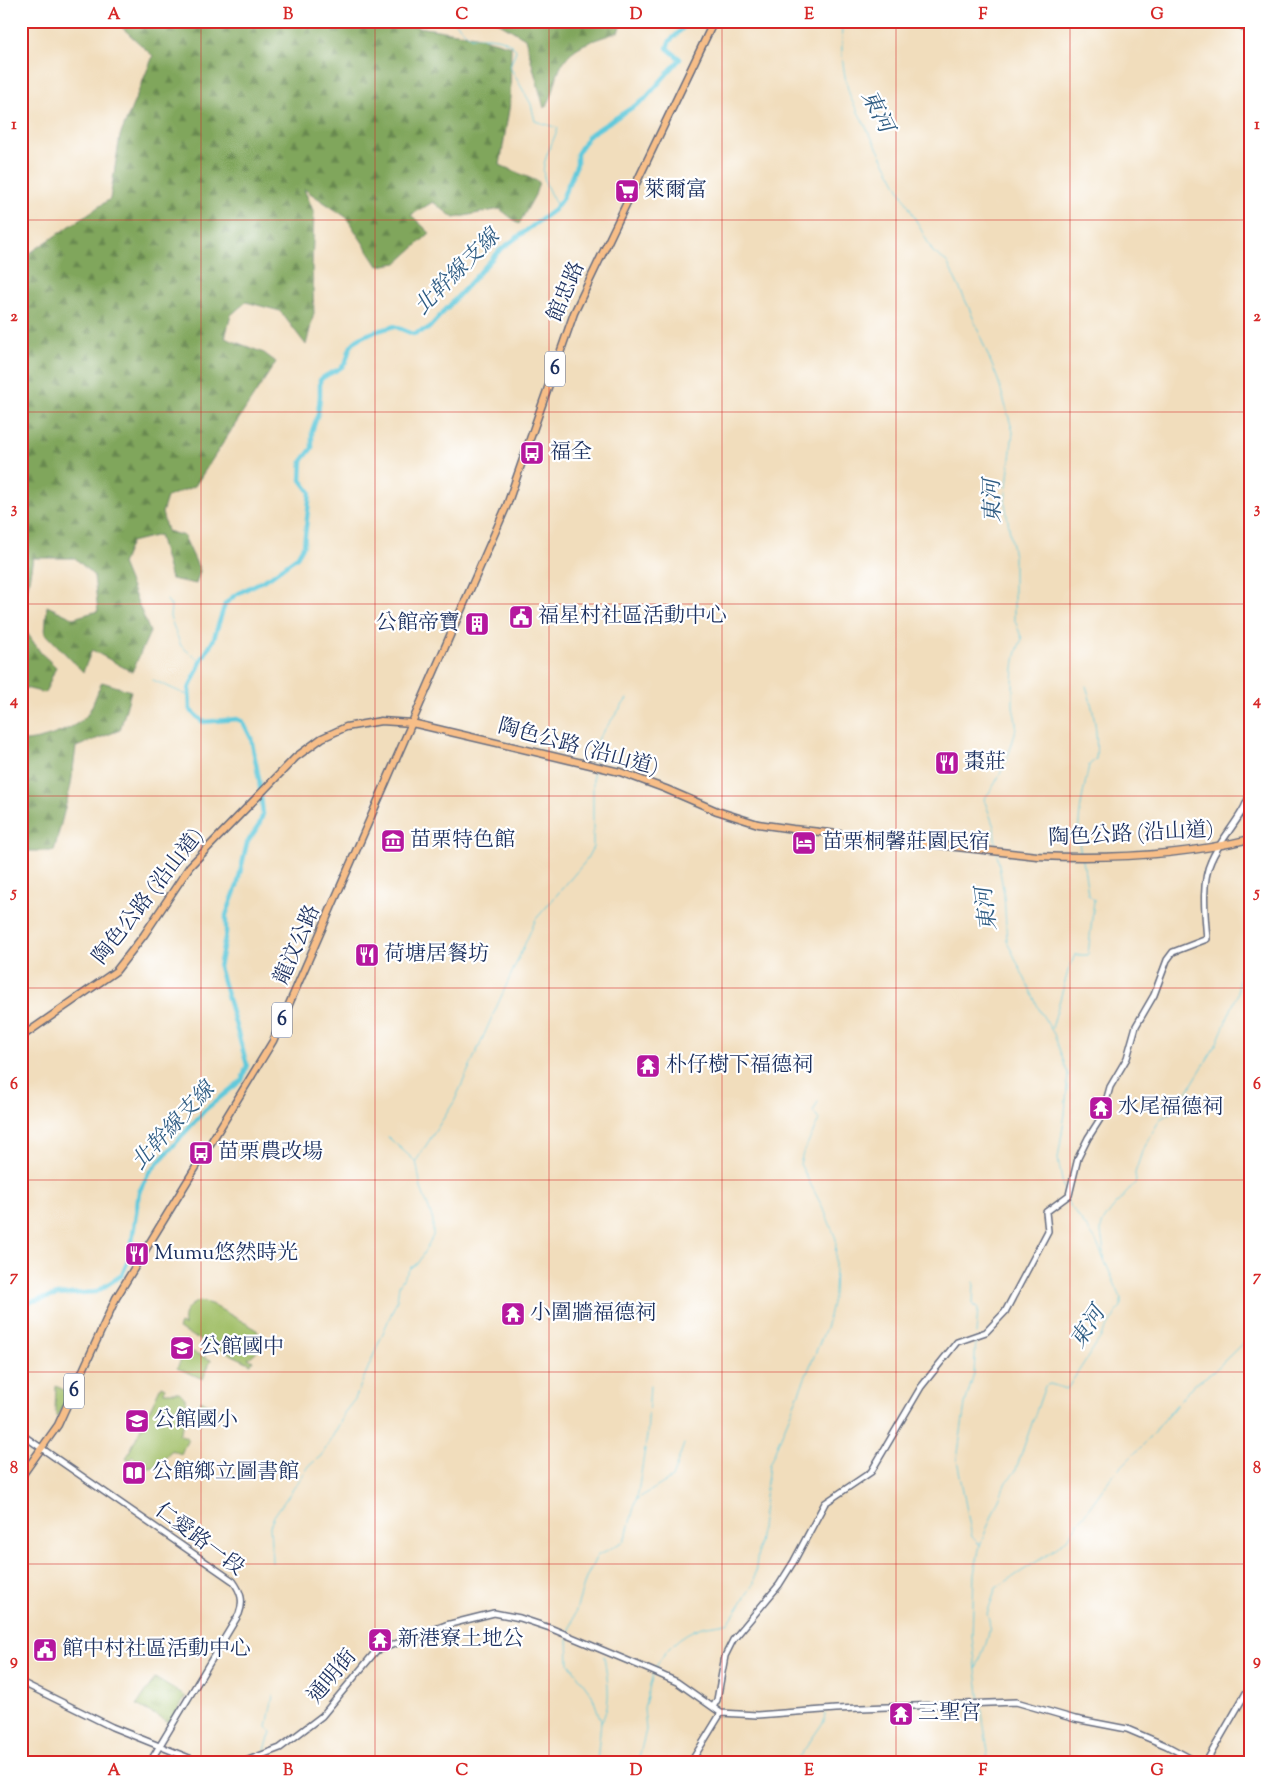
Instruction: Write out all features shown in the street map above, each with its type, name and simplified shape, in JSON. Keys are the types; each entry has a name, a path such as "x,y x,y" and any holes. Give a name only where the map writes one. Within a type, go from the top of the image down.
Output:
{"main road":[{"name":"館忠路","path":"412,723 507,505 574,313 714,21"},
{"name":"陶色公路 (沿山道)","path":"21,1037 116,971 144,935 190,866 296,757 335,731 366,722 391,721 412,723 620,772 717,811 758,824 999,853 1076,858 1219,847 1250,839"},
{"name":"龍汶公路","path":"41,1448 58,1425 116,1298 273,1042 412,723"},
{"name":"6","path":"21,1477 41,1448"}],"street":[{"path":"1234,21 1250,31"},
{"path":"713,1707 717,1700 725,1656 733,1640 779,1585 825,1503 871,1472 921,1387 957,1342 986,1332 1005,1312 1048,1231 1046,1212 1069,1195 1078,1158 1102,1116 1110,1087 1127,1058 1136,1026 1154,995 1167,960 1178,950 1207,939 1206,878 1210,862 1243,810 1250,793"},
{"name":"仁愛路一段","path":"21,1434 233,1581 240,1592 242,1600 239,1614 150,1762"},
{"name":"通明街","path":"243,1762 280,1748 322,1716 376,1651 446,1625 494,1613 520,1618 651,1670 678,1683 721,1713"},
{"path":"21,1682 112,1727 199,1762"},
{"path":"1206,1762 1250,1686"},
{"path":"691,1762 721,1713 757,1716 836,1709 1016,1702 1075,1719 1127,1729 1167,1746 1197,1762"}],"green space":[{"path":"115,21 397,21 400,24 475,36 511,46 510,103 500,165 539,182 535,195 519,224 500,209 454,218 433,202 411,215 430,233 397,263 378,266 346,217 304,189 314,213 312,267 314,313 306,345 280,311 246,302 231,315 225,338 264,353 276,362 195,486 167,497 162,513 167,531 184,536 200,571 196,584 171,579 159,535 131,542 122,564 150,632 132,672 92,650 83,672 45,633 47,606 73,618 98,611 94,576 75,558 33,558 27,591 21,597 21,259 110,199 120,136 153,56"},
{"path":"496,21 623,21 618,32 579,47 565,59 560,68 551,99 544,108 525,38"},
{"path":"21,624 41,653 56,667 45,693 21,687"},
{"path":"102,682 131,691 120,730 76,747 71,785 54,851 21,851 21,741 56,734 82,720 87,715"},
{"path":"200,1301 211,1304 256,1329 260,1341 258,1349 248,1358 253,1361 251,1364 178,1329 180,1324 184,1326 186,1310"},
{"path":"186,1349 211,1360 203,1379 177,1368"},
{"path":"56,1386 70,1393 57,1418 55,1411"},
{"path":"161,1386 165,1388 164,1392 179,1392 187,1402 188,1412 179,1434 188,1438 181,1454 171,1450 158,1465 148,1468 138,1463 133,1456 130,1461 126,1459"},
{"path":"201,1400 211,1406 201,1424 190,1418"},
{"path":"155,1678 186,1697 169,1723 137,1705"}],"waterway":[{"path":"393,21 401,27 434,21"},
{"path":"454,21 470,37 501,39 512,45 516,50 510,67 531,104 535,121 558,128 545,159 544,167 545,183 557,206"},
{"name":"北幹線支線","path":"21,1304 58,1295 96,1292 122,1275 130,1256 139,1192 149,1173 205,1110 242,1080 247,1065 219,967 226,933 226,915 237,886 247,843 259,825 263,814 259,779 251,738 243,722 237,719 203,722 190,710 189,689 202,659 213,641 225,604 235,595 270,577 297,557 304,545 310,492 301,480 302,461 312,448 312,431 318,414 320,380 343,366 352,345 366,335 394,326 413,334 428,329 500,250 554,210 562,199 577,164 577,154 589,135 644,100 680,59 667,48 669,42 690,21"},
{"name":"東河","path":"842,21 843,61 851,99 933,252 947,262 969,308 998,380 1013,432 1005,503 1014,557 1014,618 1022,639 1016,654 1014,671 1013,705 1016,725 1014,737 1000,775 984,799 994,827 996,850"},
{"path":"167,600 171,606 170,617 181,646 201,662"},
{"path":"153,680 189,696"},
{"path":"1081,854 1079,843 1080,809 1089,765 1096,759 1095,722 1086,686"},
{"path":"593,762 597,740 627,699"},
{"path":"272,1562 270,1526 274,1516 310,1465 322,1455 344,1413 355,1399 397,1300 399,1285 411,1267 418,1263 433,1236 433,1220 421,1188 416,1161 454,1102 536,919 585,862 593,847 593,769"},
{"name":"東河","path":"997,854 1004,894 1007,941 1041,1013 1054,1034 1068,1074 1065,1114 1058,1159 1065,1196"},
{"path":"1052,1028 1068,971 1075,955 1088,955 1094,900 1088,894 1083,860"},
{"path":"1104,1260 1102,1224 1110,1211 1136,1182 1135,1173 1142,1152 1160,1119 1176,1110 1216,1045 1238,993 1239,970 1250,952"},
{"path":"654,1671 663,1656 680,1638 702,1627 729,1622 754,1583 769,1465 827,1325 834,1294 836,1239 825,1212 800,1164 803,1153 819,1120 813,1112 818,1102"},
{"path":"388,1137 415,1161"},
{"name":"東河","path":"980,1702 972,1637 974,1574 980,1545 1006,1482 1015,1472 1045,1386 1050,1384 1067,1389 1121,1306 1121,1298 1095,1239 1066,1200"},
{"path":"974,1282 973,1304 978,1309 976,1334"},
{"path":"976,1669 989,1634 990,1627 987,1614 996,1588 1050,1553 1066,1540 1112,1476 1146,1442 1183,1397 1195,1384 1213,1372 1250,1336"},
{"path":"976,1338 974,1374 965,1404 957,1460 972,1537 980,1545"},
{"path":"569,1633 586,1578 597,1556 624,1541 627,1533 638,1493 647,1436 650,1385"},
{"path":"637,1499 672,1478 684,1444"},
{"path":"568,1637 569,1663 592,1695 601,1721 597,1762"},
{"path":"601,1723 605,1715 608,1698 608,1682 604,1656"},
{"path":"638,1762 646,1730 644,1708 653,1674"},
{"path":"265,1750 271,1732 267,1727 273,1696"},
{"name":"東河","path":"981,1706 988,1752 986,1762"},
{"path":"796,1762 824,1721 825,1714"}],"place":[{"name":"萊爾富","path":"627,191"},
{"name":"福全","path":"532,453"},
{"name":"福星村社區活動中心","path":"521,617"},
{"name":"公館帝寶","path":"477,624"},
{"name":"棗莊","path":"947,763"},
{"name":"苗栗特色館","path":"393,841"},
{"name":"苗栗桐馨莊園民宿","path":"804,843"},
{"name":"荷塘居餐坊","path":"367,955"},
{"name":"朴仔樹下福德祠","path":"648,1066"},
{"name":"水尾福德祠","path":"1101,1108"},
{"name":"苗栗農改場","path":"201,1153"},
{"name":"Mumu悠然時光","path":"137,1254"},
{"name":"小圍牆福德祠","path":"513,1314"},
{"name":"公館國中","path":"182,1348"},
{"name":"公館國小","path":"137,1421"},
{"name":"公館鄉立圖書館","path":"134,1473"},
{"name":"新港寮土地公","path":"380,1640"},
{"name":"館中村社區活動中心","path":"45,1650"},
{"name":"三聖宮","path":"901,1714"}]}
